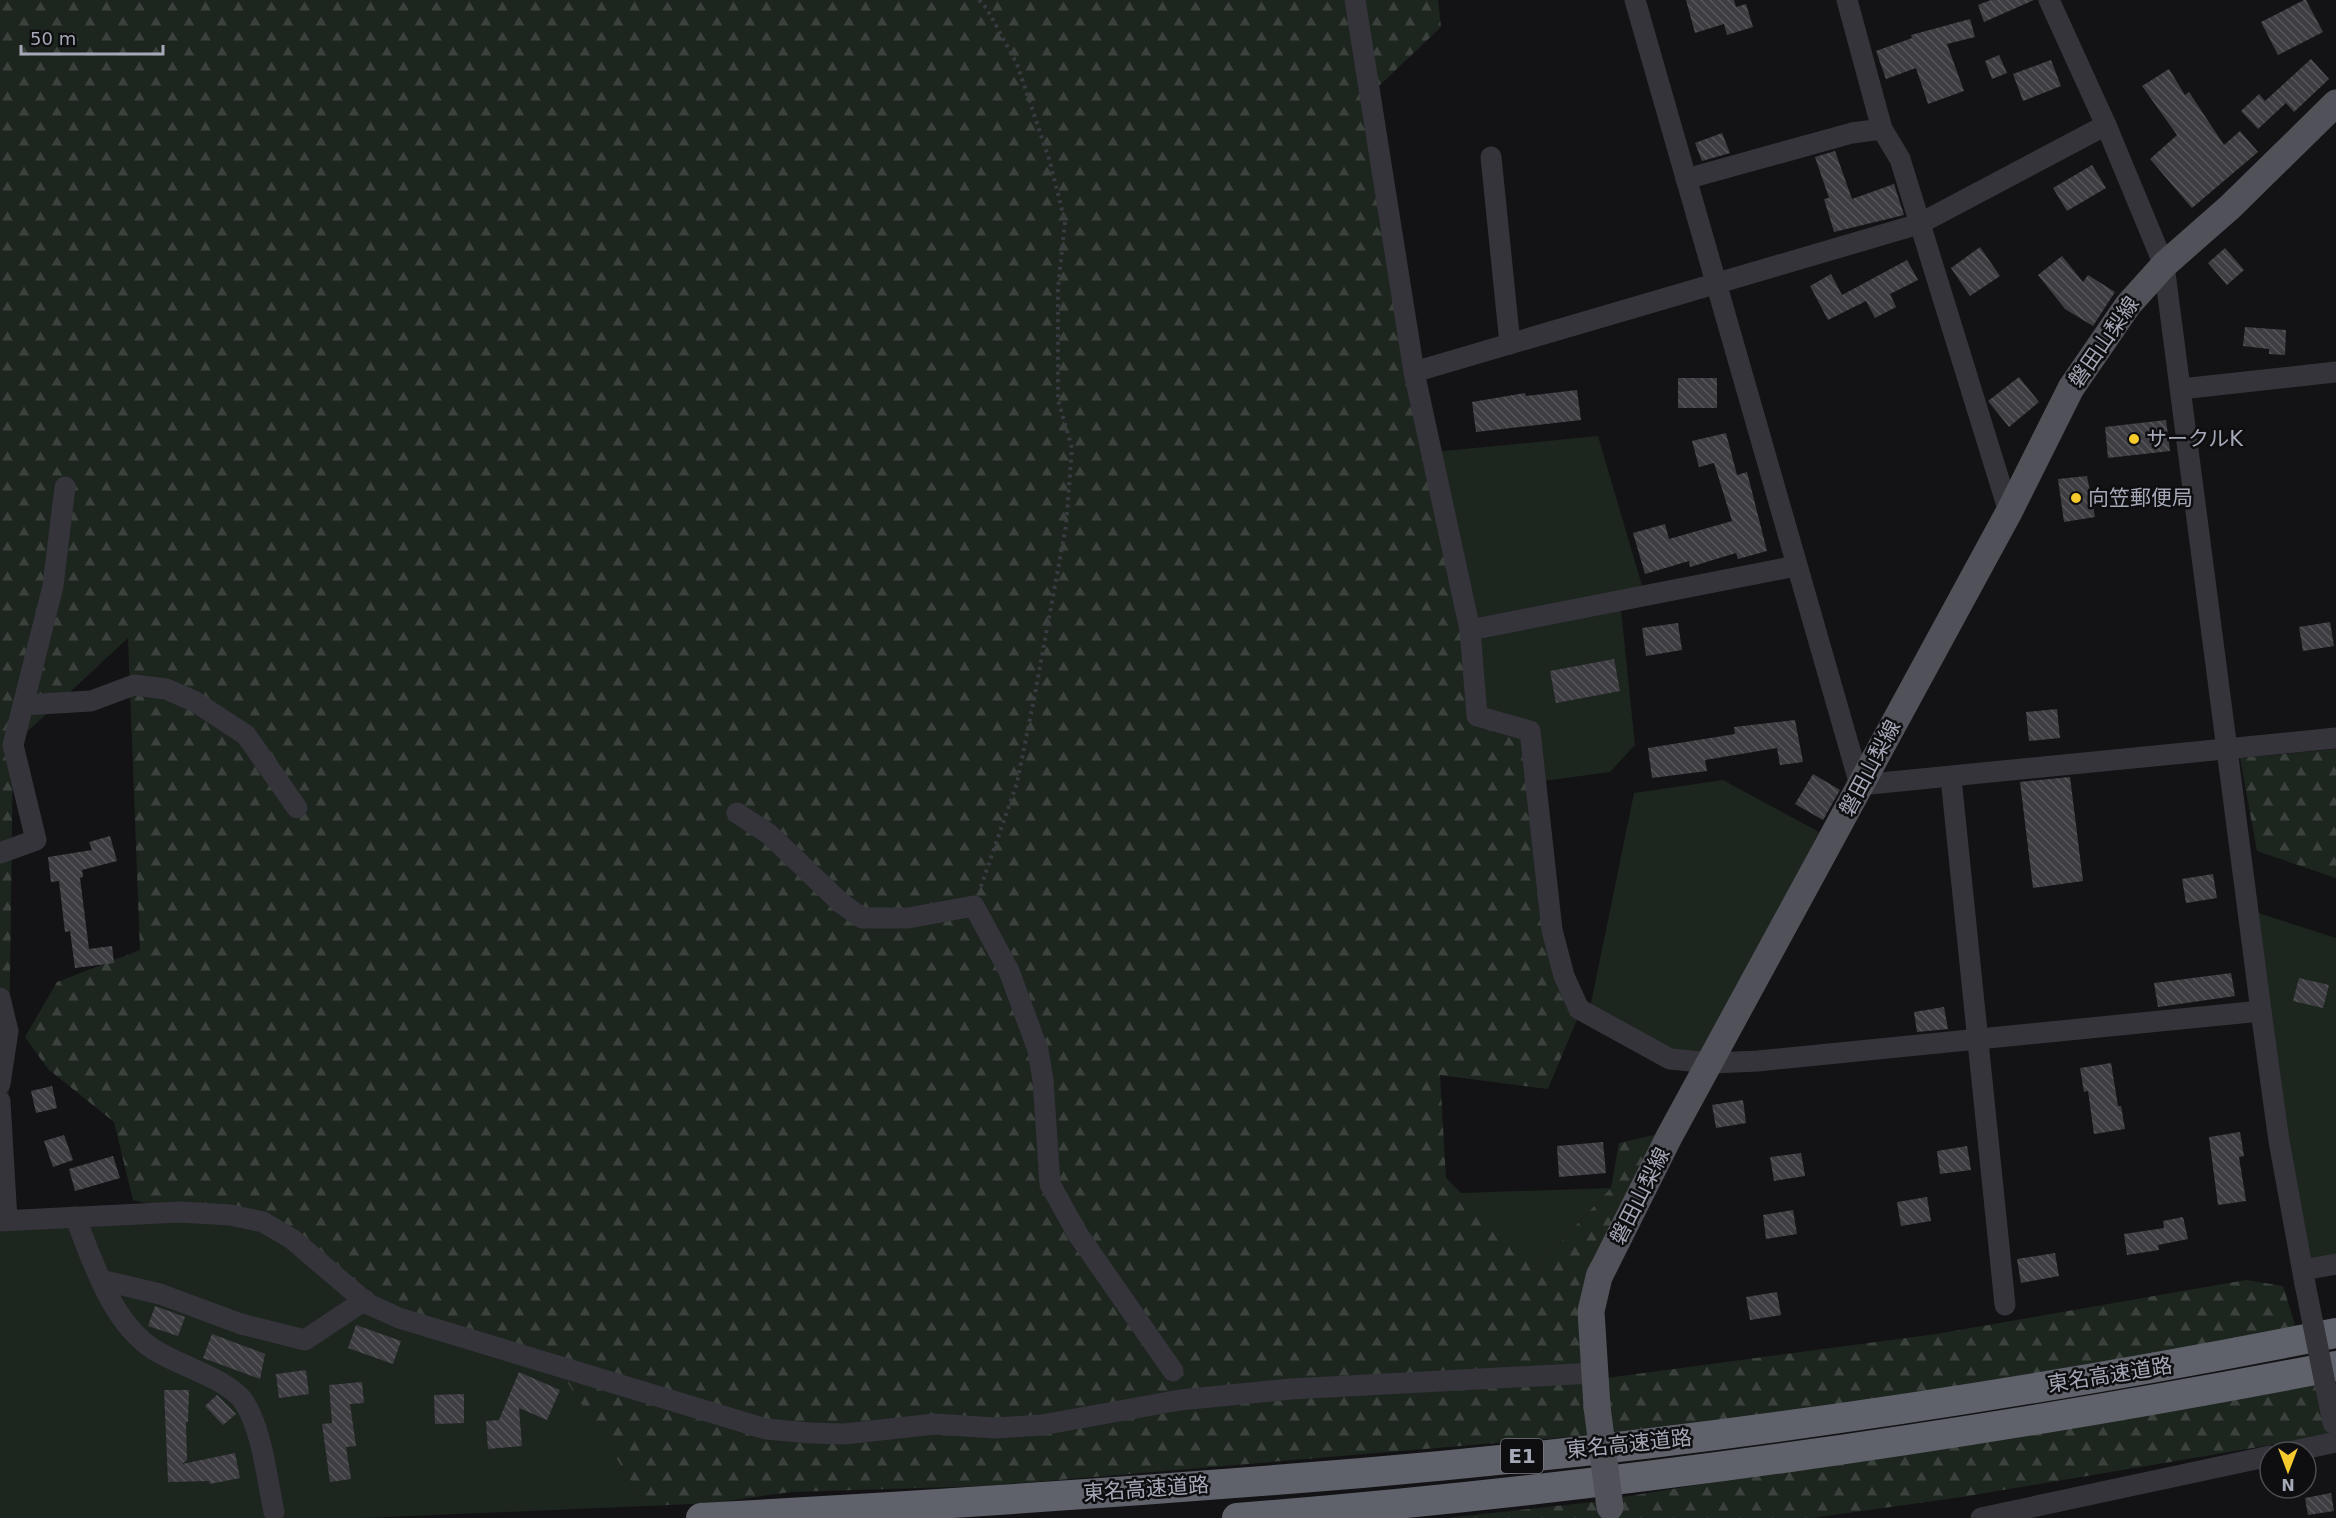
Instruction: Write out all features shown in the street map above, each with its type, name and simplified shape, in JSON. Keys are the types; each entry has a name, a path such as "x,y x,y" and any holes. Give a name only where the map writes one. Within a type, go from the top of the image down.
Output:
{"highway":[{"name":"東名高速道路","path":"701,1518 934,1505 1365,1472 1670,1440 2176,1365 2336,1333"},
{"name":"東名高速道路","path":"1236,1518 1391,1505 1675,1473 1868,1448 2182,1396 2336,1366"}],"main road":[{"name":"磐田山梨線","path":"1611,1513 1597,1407 1591,1311 1597,1281 1670,1137 2009,512 2071,388 2128,304 2164,265 2230,207 2336,103"}],"street":[{"path":"1355,0 1413,372 1470,630 1477,716 1530,731 1552,930 1564,976 1580,1009 1670,1059 1712,1063 1758,1061 2261,1011"},
{"path":"1635,0 1860,785 1951,778 2336,738"},
{"path":"1847,0 1882,129 1900,159 2009,512"},
{"path":"2049,0 2106,125 2164,265 2279,1141 2335,1435 2318,1441"},
{"path":"1413,372 1717,285 1919,224 2106,125"},
{"path":"1686,179 1852,133 1882,129"},
{"path":"1491,157 1510,344"},
{"path":"2181,389 2336,372"},
{"path":"0,852 36,840 13,745 53,586 64,487"},
{"path":"1470,630 1796,566"},
{"path":"23,705 91,701 134,685 166,689 194,701 246,735 297,808"},
{"path":"1951,778 2006,1305"},
{"path":"737,813 769,834 841,903 862,918 908,918 974,906 1009,971 1038,1050 1043,1080 1050,1184 1077,1233 1173,1371"},
{"path":"0,998 8,1030 0,1084"},
{"path":"0,1101 4,1220 180,1212 230,1215 263,1222 292,1239 364,1300 399,1318 766,1429 843,1434 935,1424 994,1428 1041,1425 1179,1400 1280,1390 1594,1372"},
{"path":"75,1217 101,1280 122,1321 147,1345 229,1388 244,1400 255,1425 274,1512"},
{"path":"2304,1277 2336,1264"},
{"path":"101,1280 160,1294 241,1324 305,1340 364,1300"},
{"path":"1981,1518 2258,1459"}],"path":[{"path":"974,906 1017,783 1066,526 1072,448 1058,400 1058,288 1065,222 1050,162 1017,64 987,9 979,0"}],"green space":[{"path":"0,0 1438,0 1441,27 1361,103 1477,716 1530,731 1547,896 1578,1017 1548,1089 1440,1075 1446,1178 1504,1235 1534,1270 1611,1188 1619,1143 1663,1133 1599,1277 1584,1381 1936,1334 2246,1280 2283,1286 2296,1328 1999,1383 1699,1426 986,1486 791,1492 713,1503 647,1506 557,1366 399,1318 292,1239 133,1200 114,1122 48,1069 25,1037 57,982 140,950 128,638 13,745 7,1220 0,1222"},
{"path":"1598,436 1643,589 1620,600 1635,745 1610,772 1544,781 1476,709 1433,452"},
{"path":"2336,749 2336,878 2257,851 2240,758"},
{"path":"1723,780 1819,832 1703,1056 1666,1057 1590,1008 1634,793"},
{"path":"2249,910 2336,938 2336,1262 2301,1258"},
{"path":"1611,1188 1534,1270 1461,1193"},
{"path":"60,1218 263,1222 558,1366 647,1506 365,1518 0,1518 0,1229"},
{"path":"2336,1380 2336,1434 2300,1440 2258,1440 2258,1447 1962,1497 1812,1518 1446,1518 1593,1502"}],"building":[{"path":"1686,0 1734,0 1736,7 1746,4 1753,27 1727,35 1724,24 1695,33"},
{"path":"1991,0 2034,0 1984,22 1978,5"},
{"path":"2304,0 2323,32 2278,55 2261,22"},
{"path":"1970,19 1975,37 1947,44 1964,91 1928,104 1916,68 1886,79 1876,51 1912,38 1911,35"},
{"path":"1999,55 2007,73 1992,79 1985,61"},
{"path":"2311,59 2329,79 2294,112 2286,103 2258,129 2241,111 2259,94 2265,101"},
{"path":"2051,60 2061,86 2023,101 2013,74"},
{"path":"2169,69 2185,95 2189,92 2224,145 2240,131 2258,152 2192,208 2150,159 2177,135 2142,86"},
{"path":"1722,133 1730,153 1702,161 1695,143"},
{"path":"1835,151 1852,199 1894,184 1904,215 1834,232 1824,199 1829,198 1815,157"},
{"path":"2092,165 2106,188 2067,211 2053,188"},
{"path":"1980,247 2000,276 1970,296 1951,268"},
{"path":"2225,248 2244,270 2227,285 2208,263"},
{"path":"2062,256 2083,282 2088,275 2115,292 2093,326 2065,309 2038,275"},
{"path":"1907,260 1918,280 1890,294 1896,307 1875,318 1866,301 1828,320 1810,286 1831,274 1842,295"},
{"path":"2245,327 2286,330 2285,355 2269,354 2269,349 2243,346"},
{"path":"2019,377 2039,402 2009,427 1988,401"},
{"path":"1678,378 1717,378 1717,408 1678,408"},
{"path":"1577,390 1581,420 1476,432 1472,402 1525,393 1526,396"},
{"path":"2166,420 2170,451 2108,458 2105,427"},
{"path":"1726,433 1737,475 1747,472 1767,551 1738,559 1736,553 1690,567 1689,561 1645,574 1633,533 1665,524 1669,539 1732,521 1714,463 1699,467 1692,441"},
{"name":"向笠郵便局","path":"2087,476 2095,517 2064,522 2058,479"},
{"path":"2330,622 2334,646 2303,651 2299,627"},
{"path":"1678,623 1682,650 1646,656 1642,628"},
{"path":"1614,659 1620,691 1556,703 1550,671"},
{"path":"2057,709 2060,738 2029,741 2026,712"},
{"path":"1795,720 1803,762 1780,765 1777,748 1705,760 1707,771 1652,778 1648,748 1735,734 1734,727"},
{"path":"1813,774 1840,790 1823,820 1795,804"},
{"path":"2070,777 2083,881 2033,888 2020,782"},
{"path":"110,836 117,861 82,870 83,877 80,878 89,949 112,946 114,963 75,968 70,931 65,932 59,881 51,882 48,857 92,850 89,842"},
{"path":"2213,874 2217,898 2186,903 2182,879"},
{"path":"2231,973 2235,996 2158,1007 2154,983"},
{"path":"2299,978 2329,985 2323,1008 2293,1001"},
{"path":"1944,1007 1948,1029 1917,1032 1914,1012"},
{"path":"2111,1063 2118,1106 2121,1106 2125,1129 2094,1134 2088,1091 2084,1092 2080,1068"},
{"path":"52,1086 57,1108 36,1113 31,1091"},
{"path":"1743,1100 1746,1123 1716,1128 1712,1105"},
{"path":"2240,1132 2244,1156 2239,1157 2246,1201 2218,1205 2209,1137"},
{"path":"64,1135 73,1160 53,1167 44,1141"},
{"path":"1603,1142 1606,1173 1559,1177 1557,1146"},
{"path":"1967,1146 1971,1170 1940,1174 1937,1151"},
{"path":"1801,1153 1805,1176 1774,1181 1770,1157"},
{"path":"113,1156 120,1178 75,1191 69,1169"},
{"path":"1927,1197 1931,1221 1901,1226 1897,1202"},
{"path":"1793,1210 1797,1234 1766,1239 1763,1215"},
{"path":"2183,1217 2188,1239 2158,1245 2159,1250 2127,1255 2124,1234 2164,1228 2163,1221"},
{"path":"2055,1253 2059,1276 2021,1283 2017,1259"},
{"path":"1777,1292 1781,1315 1750,1320 1746,1297"},
{"path":"155,1306 185,1317 178,1336 148,1326"},
{"path":"356,1325 401,1341 393,1364 348,1348"},
{"path":"212,1334 265,1354 260,1379 203,1358"},
{"path":"306,1370 309,1394 279,1398 276,1374"},
{"path":"519,1372 560,1390 547,1420 519,1408 522,1446 488,1449 486,1421 499,1420"},
{"path":"362,1382 364,1403 350,1404 356,1446 346,1447 351,1479 330,1482 322,1424 332,1423 329,1385"},
{"path":"164,1390 189,1390 188,1422 186,1422 187,1460 182,1464 235,1453 240,1478 210,1484 209,1481 168,1482"},
{"path":"464,1394 464,1423 435,1424 434,1395"},
{"path":"217,1395 236,1414 223,1425 205,1406"},
{"path":"2331,1493 2334,1511 2308,1515 2305,1500 2318,1500 2318,1496"}],"place":[{"name":"サークルK","path":"2134,439"},
{"name":"向笠郵便局","path":"2076,498"}]}
